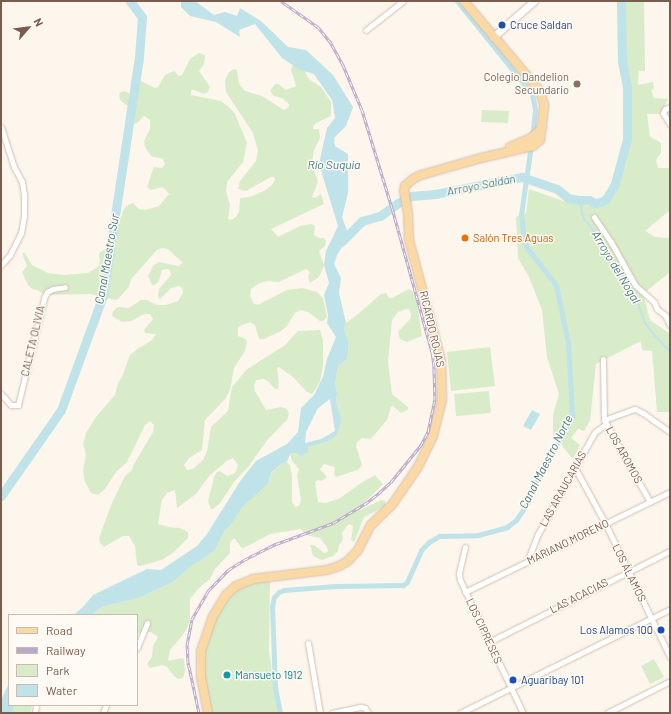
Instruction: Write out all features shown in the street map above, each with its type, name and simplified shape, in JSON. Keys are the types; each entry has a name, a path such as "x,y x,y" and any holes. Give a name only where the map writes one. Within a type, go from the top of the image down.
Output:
{"main road":[{"path":"464,1 493,37 534,1"},
{"name":"RICARDO ROJAS","path":"208,713 201,677 201,651 213,616 226,595 236,586 246,581 326,570 339,566 348,561 358,550 371,525 392,505 418,467 433,436 442,400 441,360 409,240 407,207 404,191 407,184 415,177 481,158 525,141 542,128 544,105 542,95 493,37"}],"street":[{"path":"366,30 403,1"},
{"path":"670,107 665,109 664,113 670,124"},
{"path":"1,127 23,186 24,201 21,233 10,255 1,265"},
{"path":"594,217 611,242 635,285 663,313 670,325"},
{"name":"CALETA OLIVIA","path":"1,394 11,405 18,405 21,397 30,349 44,298 48,292 53,289 65,287"},
{"path":"663,313 670,310"},
{"name":"LOS AROMOS","path":"603,359 605,422 650,502"},
{"path":"605,422 635,409 670,432"},
{"name":"LAS ARAUCARIAS","path":"529,560 538,534 595,432 605,422"},
{"name":"LOS ÁLAMOS","path":"575,468 605,524 670,657"},
{"name":"MARIANO MORENO","path":"466,592 670,492"},
{"name":"LOS CIPRESES","path":"465,547 459,577 523,713"},
{"name":"LAS ACACIAS","path":"489,642 670,551"},
{"path":"460,713 670,609"},
{"path":"138,646 141,640 139,634 146,623"},
{"path":"308,642 320,713"},
{"path":"607,713 670,682"},
{"path":"332,713 361,707 365,708 368,713"}],"green space":[{"path":"626,1 644,1 645,71 639,71 638,85 653,82 654,90 651,89 654,98 668,99 661,114 647,114 650,137 661,143 661,153 656,160 658,168 670,168 670,210 645,231 655,237 670,238 670,272 643,294 650,320 670,334 670,412 657,412 652,351 642,350 641,341 596,364 590,421 584,431 578,429 571,438 580,445 573,459 553,435 553,415 559,394 547,357 542,310 529,277 518,258 516,217 526,213 529,189 563,201 592,206 611,201 626,165 629,110 625,54"},
{"path":"199,53 205,55 205,58 204,64 199,71 210,87 208,92 204,94 191,90 191,95 221,101 230,108 235,114 247,143 243,162 227,182 226,192 230,205 228,219 231,220 236,217 239,212 240,198 250,197 264,191 272,185 275,180 274,177 271,177 246,191 238,189 240,181 256,161 258,151 253,133 226,92 225,80 229,72 234,69 237,70 239,84 245,91 262,96 284,110 289,107 289,104 282,98 274,96 270,91 275,84 278,84 286,90 296,86 291,70 293,65 303,68 309,79 321,87 331,102 331,116 316,123 313,127 313,129 319,129 320,138 314,150 312,163 318,182 312,197 315,198 321,194 324,204 271,229 278,237 300,226 311,224 315,226 314,235 319,238 324,238 326,241 325,246 319,251 324,265 322,270 319,277 310,283 308,277 310,272 306,269 279,282 267,281 258,284 251,289 250,296 254,304 258,305 287,290 302,288 317,292 323,298 327,317 323,321 320,321 308,312 300,310 295,313 287,326 281,331 264,339 259,339 255,325 250,322 238,327 238,336 246,339 247,342 245,351 234,368 230,390 226,398 205,420 202,450 189,458 184,465 187,470 193,469 203,460 207,451 211,427 228,411 232,387 246,370 285,345 298,331 320,330 323,340 323,365 320,382 312,394 307,392 293,377 279,367 277,369 279,382 278,389 275,389 264,379 256,380 254,385 255,391 266,410 281,407 287,409 289,414 287,420 268,439 248,467 234,482 220,503 213,509 211,509 208,501 214,477 217,472 220,471 227,476 235,473 238,465 233,458 228,460 210,475 196,494 177,508 175,490 167,493 162,500 158,524 180,528 188,532 188,538 174,552 162,560 140,566 137,565 135,546 129,536 123,536 104,547 100,543 99,538 112,503 125,476 132,470 153,432 154,425 150,421 145,425 127,462 116,472 105,489 98,495 91,493 85,482 83,471 86,455 83,444 86,433 96,417 115,395 118,383 122,377 130,355 151,341 156,334 145,333 144,330 153,319 150,314 144,314 131,321 122,322 112,316 113,311 118,307 129,308 141,300 147,300 157,305 166,305 178,301 183,293 182,288 179,286 171,288 160,299 158,297 159,289 171,275 170,270 162,270 159,281 155,285 152,285 148,276 153,266 159,262 178,266 183,263 168,249 162,248 157,250 132,278 128,288 118,299 114,300 90,294 46,295 32,289 28,285 22,272 27,266 22,253 25,253 32,265 48,273 64,275 88,273 98,267 100,261 99,253 113,244 123,211 126,206 133,203 139,209 145,210 159,206 169,194 163,187 151,190 147,187 154,167 162,168 165,164 163,159 151,156 145,147 144,141 150,129 150,120 144,116 137,123 132,124 129,119 129,107 120,100 119,94 120,92 125,91 135,95 137,93 137,85 139,80 155,88 158,87 165,75 174,71 179,76 182,75 190,59"},
{"path":"482,110 509,111 508,123 481,122"},
{"path":"409,289 413,292 417,303 422,336 407,342 400,339 398,332 411,318 409,309 398,312 392,320 388,362 392,394 408,407 408,410 401,413 393,406 391,407 387,420 371,439 362,438 357,442 356,446 362,465 358,470 336,477 334,474 335,467 324,464 320,469 327,477 322,481 318,480 315,482 318,502 326,503 340,498 375,475 383,484 365,502 360,510 381,500 385,501 386,506 364,517 354,542 351,540 353,526 349,524 342,533 343,540 339,545 338,551 333,556 322,560 313,556 310,545 314,545 324,553 328,552 327,547 320,538 306,535 301,529 270,534 244,548 242,548 234,538 230,543 230,553 215,569 210,579 199,588 190,599 190,620 187,628 170,650 168,661 183,658 184,660 185,671 183,678 179,679 175,677 167,667 163,665 150,668 147,664 152,657 153,646 158,637 151,632 138,633 138,614 92,614 102,607 138,598 173,582 191,566 215,550 225,530 230,526 243,505 268,484 271,474 281,464 287,462 290,465 292,476 292,502 295,507 299,506 301,500 297,475 299,469 292,461 290,454 296,453 304,455 308,453 308,447 329,441 337,433 341,418 336,401 337,393 335,383 338,366 347,359 349,343 344,329 346,323 381,294 386,293 389,298 392,298"},
{"path":"490,347 495,386 451,391 447,352"},
{"path":"489,391 491,413 456,416 454,394"},
{"path":"265,579 270,582 269,651 278,713 211,713 205,686 203,652 217,611 229,596 242,585"},
{"path":"654,659 664,677 650,684 641,666"},
{"path":"14,706 32,706 30,713 12,713"}],"water":[{"name":"Río Suquía","path":"181,1 195,1 214,15 225,12 237,16 240,8 261,21 288,47 306,50 333,75 353,107 346,126 334,138 335,146 348,154 348,193 342,217 349,236 337,255 334,264 341,278 339,293 346,323 344,329 349,343 347,359 338,366 335,383 337,393 336,401 341,418 340,426 337,434 329,441 308,447 308,453 301,456 296,453 290,454 287,462 281,464 271,473 268,484 243,506 230,526 225,530 215,550 191,566 173,582 138,598 102,607 92,614 74,614 83,607 93,595 147,569 161,570 197,546 207,534 241,480 256,461 287,444 298,432 301,408 314,395 323,377 327,359 336,337 327,323 328,315 324,295 329,283 324,265 326,251 338,226 319,164 327,128 335,118 332,100 314,74 300,70 282,58 255,24 239,30 240,37 216,22 190,16 181,7","holes":["330,399 335,431 321,439 305,443 306,432 318,408"]},
{"path":"532,410 540,414 531,430 523,426"},
{"path":"8,685 8,706 14,706 12,713 1,713 1,700"}],"waterway":[{"name":"Canal Maestro Sur","path":"1,496 61,410 103,295 139,57 142,17 130,1"},
{"name":"Canal Maestro Norte","path":"457,1 532,94 535,110 532,137"},
{"name":"Arroyo Saldán","path":"341,242 362,221 380,216 398,203 412,196 435,194 522,177 557,189 568,198 589,200 595,203 606,199 615,184 627,139 627,87 622,61 621,1"},
{"name":"Canal Maestro Norte","path":"280,713 275,687 272,607 274,597 279,592 284,590 336,586 403,585 407,582 421,550 429,542 439,536 478,535 507,527 516,520 528,502 527,498 572,416 568,343 556,285 527,248 524,239 521,215 531,145"},
{"name":"Arroyo del Nogal","path":"579,200 584,218 605,245 637,299 645,322 652,332 670,351"}],"railway":[{"path":"199,713 188,662 187,645 192,619 208,591 228,570 244,560 276,544 333,523 365,504 379,493 391,482 421,445 428,432 435,400 432,352 392,208 362,110 343,65 331,43 318,27 281,1"}],"place":[{"name":"Cruce Saldan","path":"502,25"},
{"name":"Colegio Dandelion Secundario","path":"577,84"},
{"name":"Salón Tres Aguas","path":"465,238"},
{"name":"Los Alamos 100","path":"661,630"},
{"name":"Mansueto 1912","path":"227,675"},
{"name":"Aguaribay 101","path":"513,680"}]}
